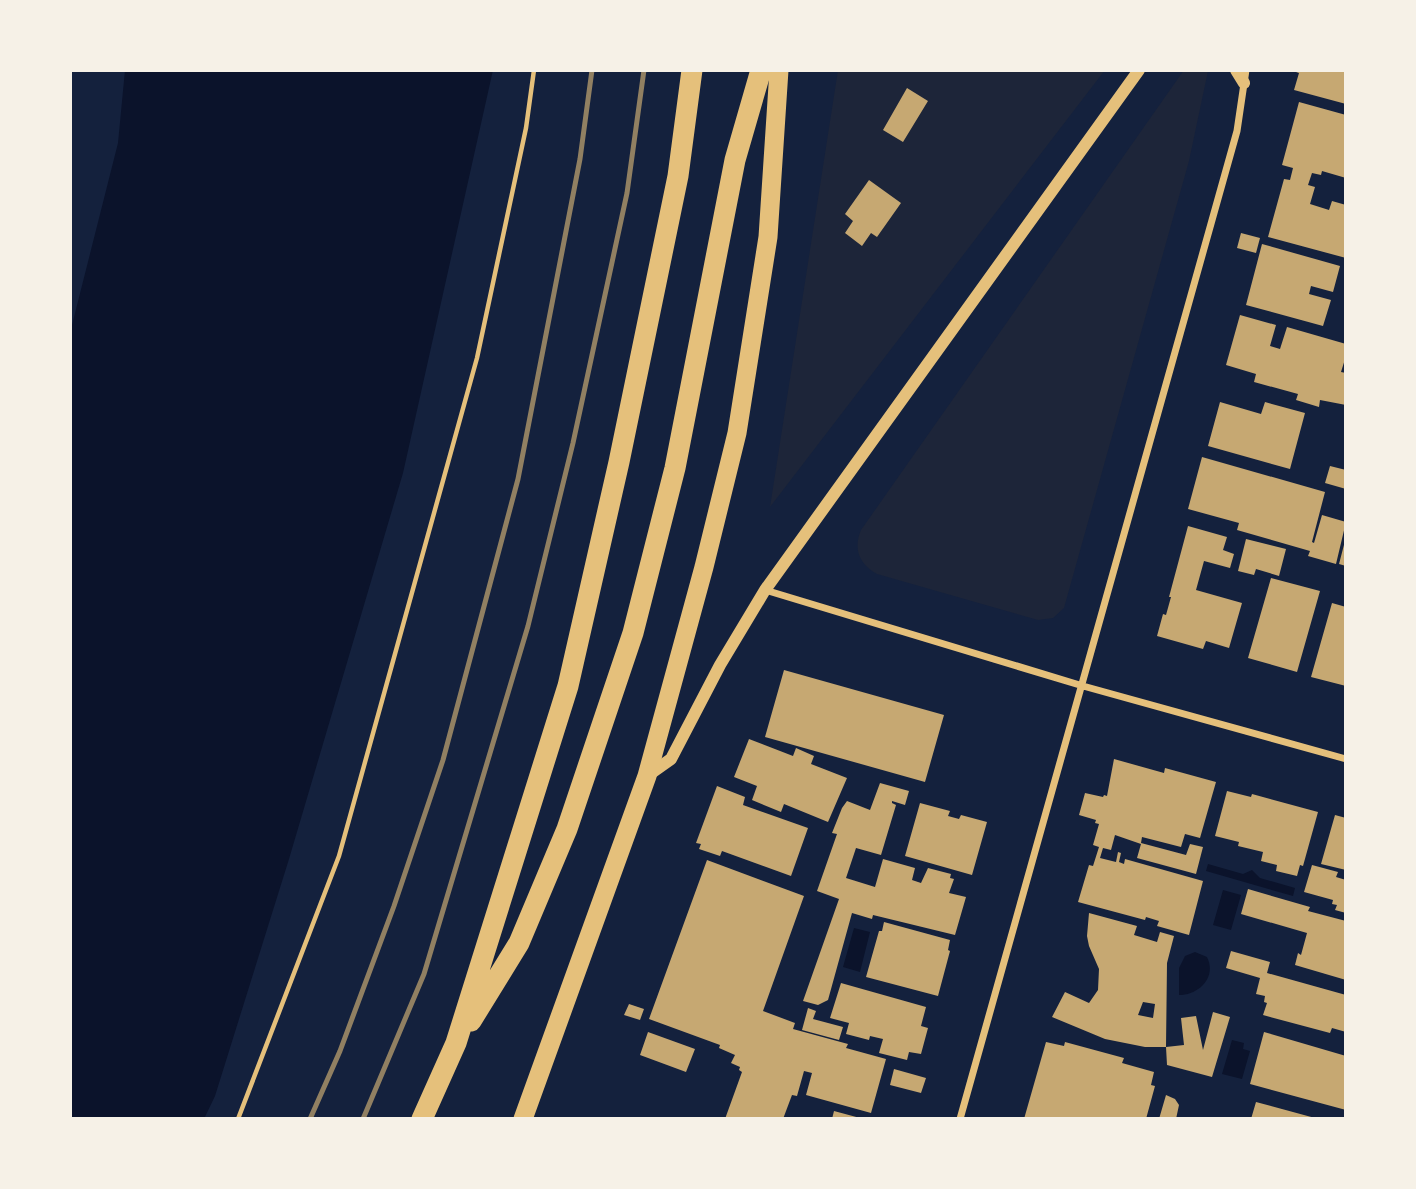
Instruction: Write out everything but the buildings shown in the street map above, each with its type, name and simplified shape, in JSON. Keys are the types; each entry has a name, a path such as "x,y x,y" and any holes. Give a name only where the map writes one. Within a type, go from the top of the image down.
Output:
{"highway":[{"path":"422,1119 456,1043 568,686 619,462 678,176 692,70"},
{"path":"456,1043 519,943 567,829 633,633 675,468 735,160 761,70"},
{"path":"523,1119 647,776 737,433 768,237 779,70"}],"street":[{"path":"647,776 671,759 720,665 765,590 1139,70"},
{"path":"1236,70 1244,83"},
{"path":"960,1119 1237,131 1247,70"},
{"path":"765,590 1083,686 1346,759"}],"path":[{"path":"237,1119 339,856 477,358 526,128 534,70"}],"shaded area":[{"path":"125,70 493,70 403,473 289,859 215,1096 204,1119 70,1119 70,333 118,143"},
{"path":"838,70 1105,70 770,507"},
{"path":"1184,70 1208,71 1189,161 1064,608 1053,618 1038,620 877,574 866,566 859,555 861,530"},
{"path":"1208,864 1243,874 1252,870 1260,878 1295,888 1293,896 1206,871"},
{"path":"1223,890 1241,895 1231,930 1213,925"},
{"path":"854,928 870,932 860,972 843,967"},
{"path":"1195,952 1207,957 1210,971 1208,978 1193,992 1179,995 1179,968 1185,956"},
{"path":"1232,1040 1244,1043 1243,1049 1250,1051 1242,1079 1222,1074"}],"railway":[{"path":"310,1119 340,1051 394,906 443,760 518,479 580,159 592,70"},
{"path":"363,1119 424,974 528,626 573,443 627,193 644,70"}]}
